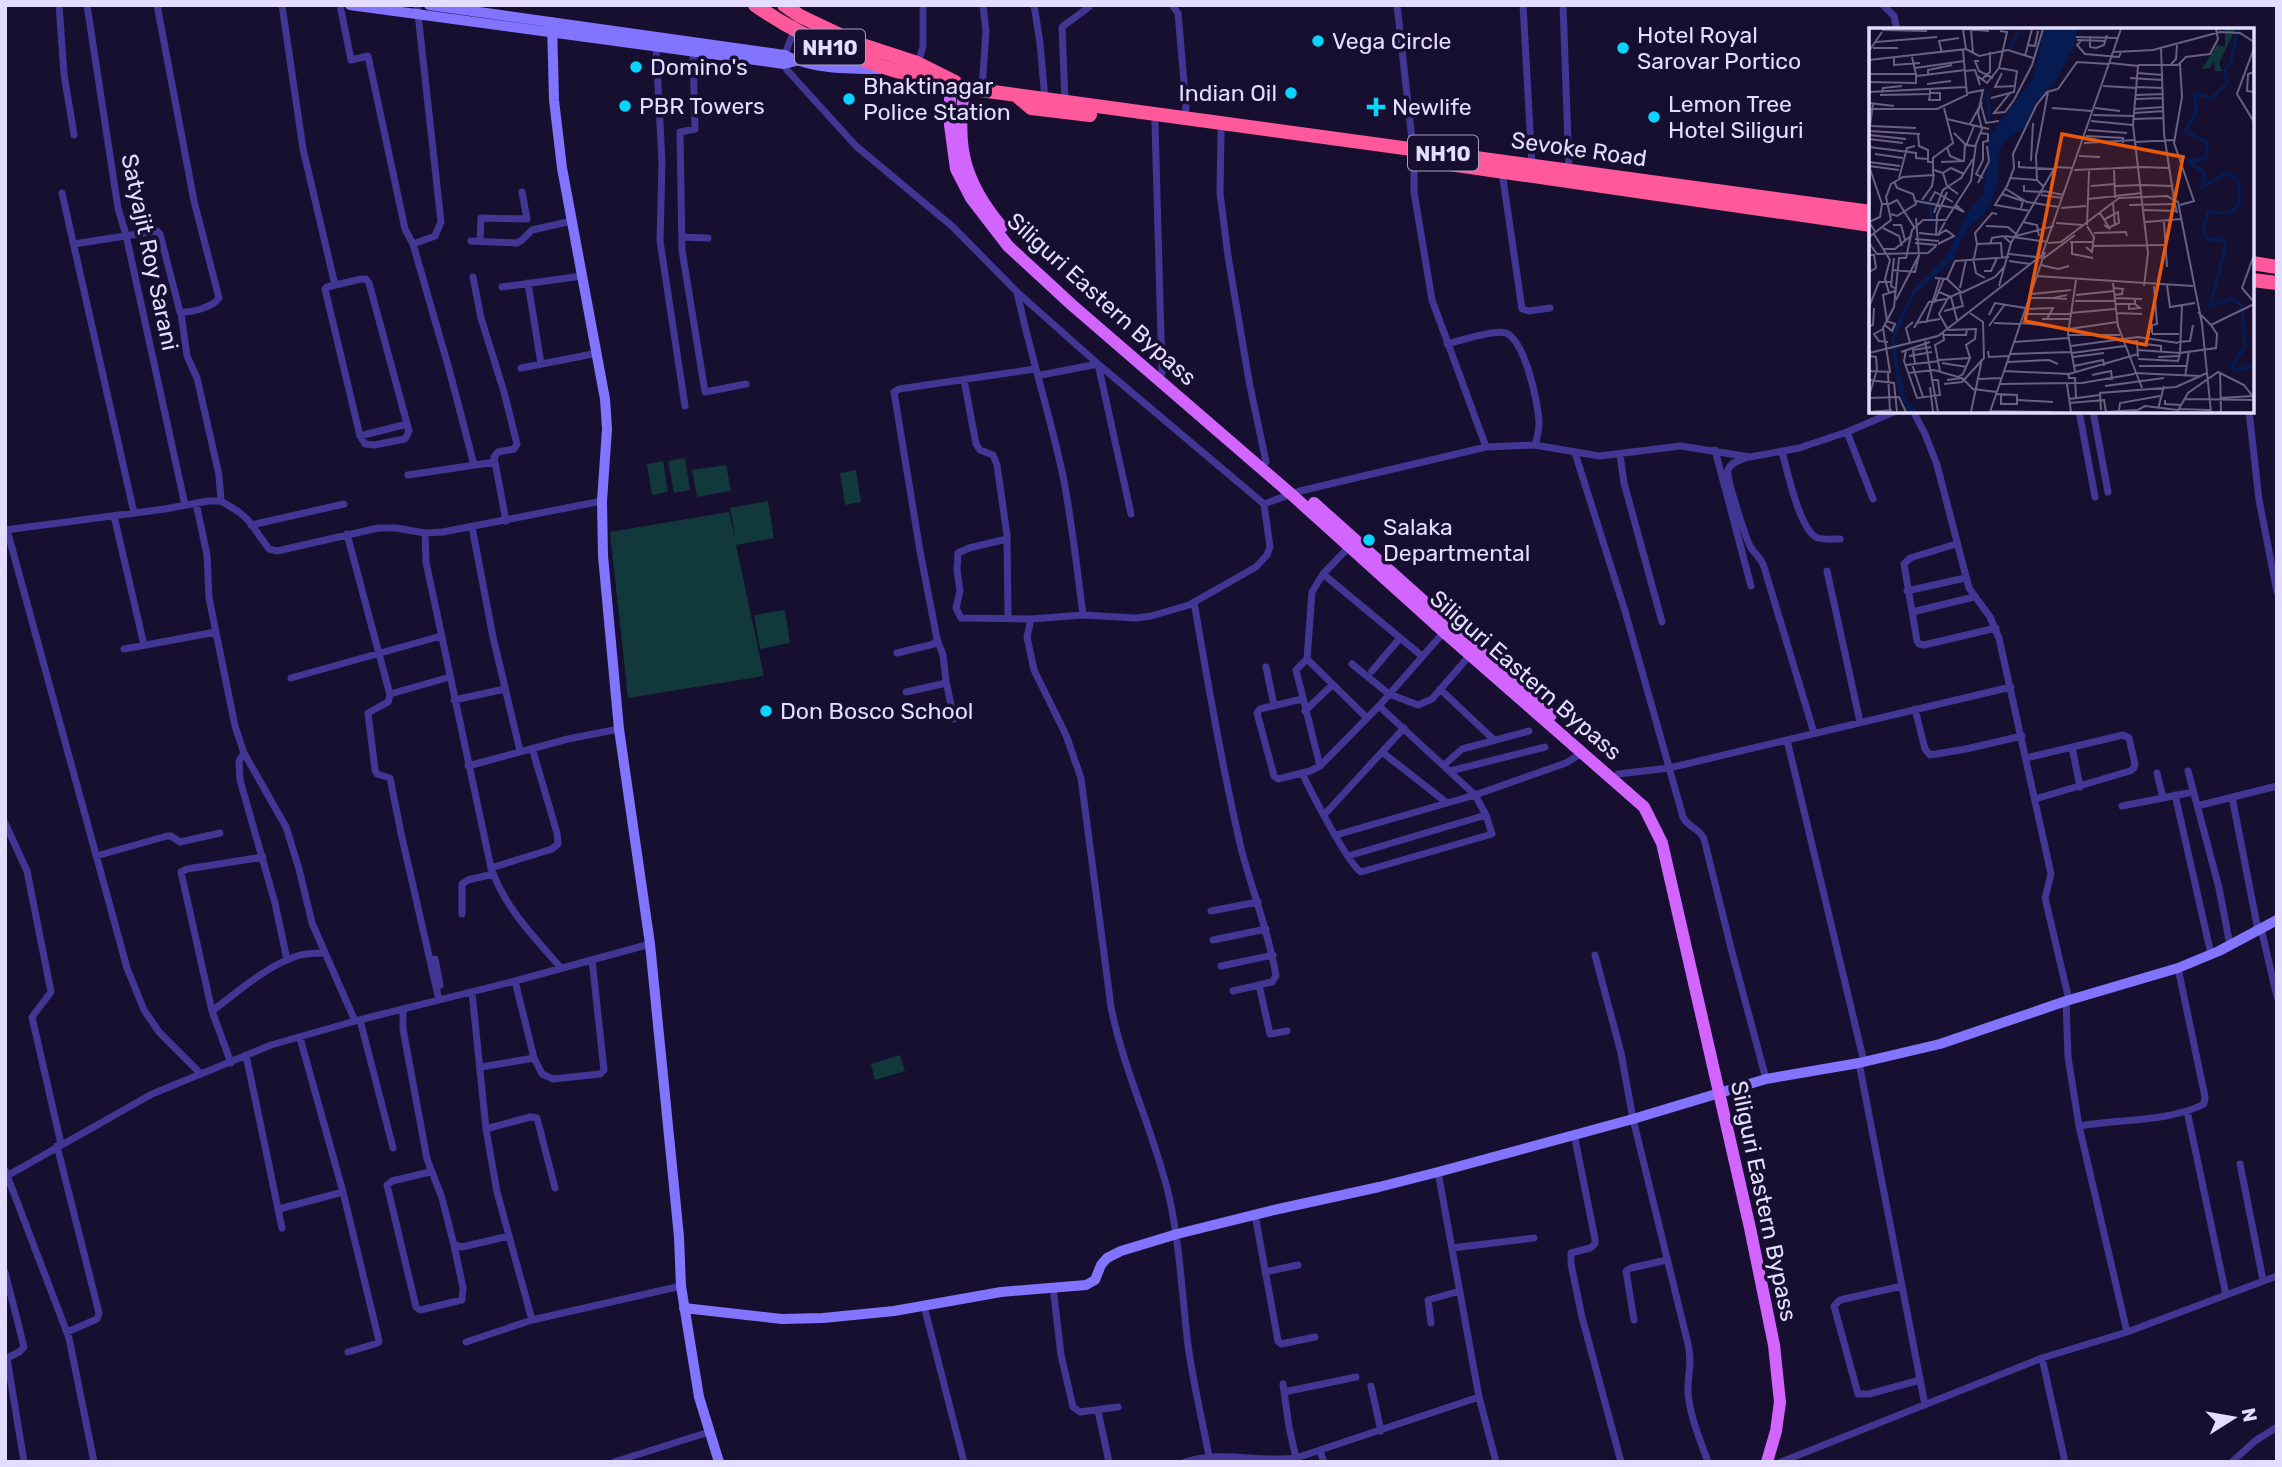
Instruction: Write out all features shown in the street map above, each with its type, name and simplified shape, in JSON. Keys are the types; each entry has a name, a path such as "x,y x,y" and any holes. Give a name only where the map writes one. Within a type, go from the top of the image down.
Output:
{"highway":[{"name":"NH10","path":"755,5 797,17 841,51 889,69 914,70 957,87 1016,96"},
{"path":"784,5 797,17 914,70"},
{"name":"Sevoke Road","path":"1016,96 1185,118 1413,154 1502,172 1869,225"},
{"name":"Sevoke Road","path":"1016,96 1031,108 1413,154 1532,165 1869,212"},
{"path":"2254,264 2277,267"},
{"path":"2254,280 2277,283"}],"main road":[{"name":"Siliguri Eastern Bypass","path":"957,87 962,153 970,178 988,208 1014,240 1042,268 1266,462 1350,546 1444,632 1644,807 1662,843 1762,1249 1787,1380 1784,1430 1774,1462"},
{"name":"Siliguri Eastern Bypass","path":"957,87 950,125 957,169 971,198 1008,246 1072,305 1295,493 1352,536 1618,774 1656,812 1666,834 1723,1092 1774,1345 1780,1402 1776,1431 1767,1462"}],"street":[{"path":"59,5 64,74 74,135"},
{"name":"Satyajit Roy Sarani","path":"87,5 113,186 185,505"},
{"path":"157,5 194,201 219,294 215,304 181,313"},
{"path":"282,5 303,149 335,285"},
{"path":"340,5 351,60 368,56 405,229 413,244 474,465"},
{"path":"350,5 417,10 552,27 847,68 889,69"},
{"path":"429,5 516,17 552,27 656,47 788,60"},
{"path":"516,17 517,5"},
{"path":"914,70 923,47 923,5"},
{"path":"982,90 986,31 983,5"},
{"path":"1034,5 1045,99"},
{"path":"1172,5 1178,13 1185,118"},
{"path":"1397,5 1413,154 1414,192 1425,269 1447,344 1486,447"},
{"path":"1523,5 1532,165"},
{"path":"1563,5 1569,171"},
{"path":"1883,5 1894,16 1897,28"},
{"path":"1065,102 1062,27 1089,7"},
{"path":"413,244 435,236 441,222 417,10"},
{"path":"797,17 788,60 792,76 856,146 953,228 1017,292 1264,504 1270,547 1267,555 1256,567 1217,591 1172,611 1136,618 1083,615 964,620 958,615 956,608 960,591 958,553 1007,539"},
{"path":"552,27 554,100 562,168 598,353 606,412 602,501 603,556 619,729 650,944 679,1237 681,1286 699,1397 719,1462"},
{"path":"656,47 662,162 660,242 685,406"},
{"path":"693,52 695,129 680,132 682,237 705,392 746,384"},
{"path":"1155,123 1162,373"},
{"path":"1221,132 1220,193 1228,256 1266,462"},
{"path":"1502,172 1522,309 1529,311 1550,307"},
{"path":"523,192 529,232"},
{"path":"62,194 134,513"},
{"path":"480,241 481,218 527,219"},
{"path":"471,241 517,243 535,229 572,221"},
{"path":"74,244 155,230 159,232 181,313 187,356 197,377 219,475 221,501"},
{"path":"682,237 708,238"},
{"path":"502,287 582,276"},
{"path":"473,277 481,318 517,444 514,449 496,453 495,462 506,521"},
{"path":"361,279 366,279 369,283 407,424 408,436 399,441 369,445 365,444 360,436 325,289 361,279"},
{"path":"528,283 541,364"},
{"path":"1017,292 1063,478 1083,615"},
{"path":"1447,344 1501,332 1510,335 1523,356 1536,402 1539,428 1535,446"},
{"path":"521,368 598,353"},
{"path":"954,719 943,655 937,639 894,392 899,389 964,380 1098,364"},
{"path":"1098,364 1130,514"},
{"path":"964,380 976,444 980,450 993,455 997,465 1007,539 1007,618"},
{"path":"1814,733 1764,567 1749,545 1730,486 1728,471 1730,467 1750,457 1782,452 1847,432 1891,413"},
{"path":"1914,413 1926,434 1937,465 1965,578 1973,597 1996,628 2011,687 2052,874 2045,898 2068,1000 2068,1057 2079,1126 2127,1332"},
{"path":"2079,413 2095,497"},
{"path":"2093,413 2108,492"},
{"path":"2249,413 2259,500 2277,592"},
{"path":"360,436 407,424"},
{"path":"1847,432 1873,499"},
{"path":"1264,504 1295,493 1486,447 1535,446 1599,456 1681,446 1750,457"},
{"path":"1715,450 1751,586"},
{"path":"1782,452 1809,531 1820,539 1840,539"},
{"path":"1575,453 1625,611 1685,822 1698,830 1704,839 1766,1079"},
{"path":"1620,455 1623,483 1662,622"},
{"path":"408,475 495,462"},
{"path":"201,1074 159,1032 144,1010 127,968 6,530 221,501 239,512 273,551 387,527 425,533 506,521 602,501"},
{"path":"196,503 207,555 209,597 235,726 244,753 286,827 312,923 357,1020 393,1148"},
{"path":"251,525 344,504"},
{"path":"114,516 144,645"},
{"path":"472,527 520,751"},
{"path":"425,533 426,562 492,871 502,895 514,913 561,968"},
{"path":"347,534 390,694 388,702 368,713 375,771 377,774 389,776 392,782 401,834 441,1000"},
{"path":"1956,544 1906,560 1903,569 1917,641 1921,646 1996,628"},
{"path":"1320,766 1296,670 1307,659 1312,592 1323,574 1350,546"},
{"path":"1827,571 1860,722"},
{"path":"1323,574 1422,656"},
{"path":"1908,591 1965,578"},
{"path":"1912,612 1973,597"},
{"path":"1194,602 1229,797 1245,864 1273,955 1276,979 1233,991"},
{"path":"1031,619 1027,637 1034,670 1066,735 1082,778 1105,968 1116,1033 1161,1163 1177,1234 1189,1349 1209,1456"},
{"path":"124,649 216,632"},
{"path":"1302,699 1260,709 1257,713 1278,779 1320,766 1444,632"},
{"path":"292,678 441,636"},
{"path":"1372,671 1400,638"},
{"path":"897,653 934,644 937,639"},
{"path":"1352,664 1389,694 1418,705 1427,703 1470,655"},
{"path":"1307,659 1366,717"},
{"path":"1266,667 1273,705"},
{"path":"390,694 450,677"},
{"path":"906,692 946,681"},
{"path":"1306,711 1332,685"},
{"path":"1618,774 1669,768 2011,687"},
{"path":"454,700 505,689"},
{"path":"1440,690 1494,740"},
{"path":"1302,773 1348,856 1361,872 1489,836 1492,830 1475,795 1378,706"},
{"path":"1915,709 1925,749 1930,754 2022,736"},
{"path":"1324,815 1404,728"},
{"path":"468,766 532,748 619,729"},
{"path":"1444,765 1462,749 1529,731"},
{"path":"2026,758 2123,735 2129,738 2135,764 2134,768 2121,775 2035,799"},
{"path":"1787,740 1861,1063 1925,1405"},
{"path":"1450,771 1545,747"},
{"path":"2071,747 2080,787"},
{"path":"462,914 462,884 552,849 558,844 532,748"},
{"path":"1382,752 1447,803"},
{"path":"1336,835 1475,795 1566,763 1582,752"},
{"path":"244,753 239,761 240,780 263,857 287,960"},
{"path":"2188,771 2219,888 2230,945"},
{"path":"2157,773 2162,798"},
{"path":"2197,806 2277,786"},
{"path":"2122,806 2193,792"},
{"path":"2175,795 2211,954"},
{"path":"2232,797 2259,929 2277,997"},
{"path":"1348,856 1486,815"},
{"path":"5,823 27,872 51,992 32,1017 99,1314 97,1319 67,1332"},
{"path":"96,856 167,836 180,842 220,833"},
{"path":"231,1063 212,1011 181,872 263,857"},
{"path":"1211,911 1258,902"},
{"path":"684,1308 782,1319 863,1315 1001,1292 1092,1283 1107,1258 1121,1251 1177,1234 1438,1172 1633,1119 1766,1079 1861,1063 1940,1044 2068,1000 2178,968 2277,920"},
{"path":"1213,940 1266,929"},
{"path":"94,1462 67,1332 6,1174 152,1094 271,1045 650,944"},
{"path":"212,1011 287,960 307,954 325,953"},
{"path":"1221,966 1273,955"},
{"path":"1595,955 1622,1053 1633,1119 1691,1356 1688,1382 1692,1412 1708,1462"},
{"path":"435,959 441,1000"},
{"path":"514,981 534,1058 542,1074 548,1078 567,1079 603,1072 592,960"},
{"path":"2079,1126 2152,1118 2187,1111 2204,1104 2205,1097 2178,968"},
{"path":"1259,985 1270,1034 1287,1031"},
{"path":"472,992 486,1129 497,1192 532,1320"},
{"path":"403,1009 403,1029 430,1172 442,1198 463,1288 462,1300 421,1310 416,1307 387,1185 392,1181 430,1172"},
{"path":"300,1038 343,1192 379,1341 348,1352"},
{"path":"246,1055 282,1227"},
{"path":"481,1068 534,1058"},
{"path":"2187,1111 2226,1295"},
{"path":"486,1129 530,1117 537,1118 555,1188"},
{"path":"1574,1134 1595,1244 1571,1253 1571,1264 1582,1317 1621,1462"},
{"path":"2240,1164 2263,1280"},
{"path":"1438,1172 1479,1397 1496,1462"},
{"path":"279,1209 343,1192"},
{"path":"1255,1215 1279,1343 1315,1338"},
{"path":"454,1245 456,1248 509,1236"},
{"path":"1452,1248 1534,1238"},
{"path":"1634,1320 1626,1271 1667,1260"},
{"path":"1265,1272 1298,1265"},
{"path":"5,1272 24,1344 23,1350 6,1358 24,1462"},
{"path":"1781,1462 2042,1358 2127,1332 2277,1276"},
{"path":"466,1342 532,1320 681,1286"},
{"path":"1902,1286 1840,1300 1834,1306 1857,1394 1869,1394 1920,1380"},
{"path":"1053,1287 1062,1355 1073,1407 1080,1412 1118,1407"},
{"path":"1431,1323 1428,1300 1460,1291"},
{"path":"924,1306 964,1462"},
{"path":"2042,1358 2065,1462"},
{"path":"1296,1458 1284,1388 1356,1377"},
{"path":"1371,1386 1381,1431"},
{"path":"1185,1462 1225,1455 1273,1461 1296,1458 1479,1397"},
{"path":"1098,1410 1109,1462"},
{"path":"2232,1462 2255,1441 2277,1427"},
{"path":"614,1462 709,1432"},
{"path":"1320,1451 1324,1462"}],"green space":[{"path":"685,458 690,490 674,493 668,461"},
{"path":"663,461 668,492 652,495 647,464"},
{"path":"726,465 731,491 697,497 692,470"},
{"path":"856,470 861,502 845,505 840,473"},
{"path":"768,501 774,538 736,545 764,676 628,698 610,532 729,512 736,541 730,508"},
{"path":"785,610 790,643 760,649 754,615"},
{"path":"900,1055 905,1071 875,1080 871,1064"}],"place":[{"name":"Vega Circle","path":"1318,41"},
{"name":"Hotel Royal Sarovar Portico","path":"1623,48"},
{"name":"Domino's","path":"636,67"},
{"name":"Indian Oil","path":"1291,93"},
{"name":"Bhaktinagar Police Station","path":"849,99"},
{"name":"PBR Towers","path":"625,106"},
{"name":"Newlife","path":"1376,107"},
{"name":"Lemon Tree Hotel Siliguri","path":"1654,117"},
{"name":"Salaka Departmental","path":"1369,540"},
{"name":"Don Bosco School","path":"766,711"}]}
